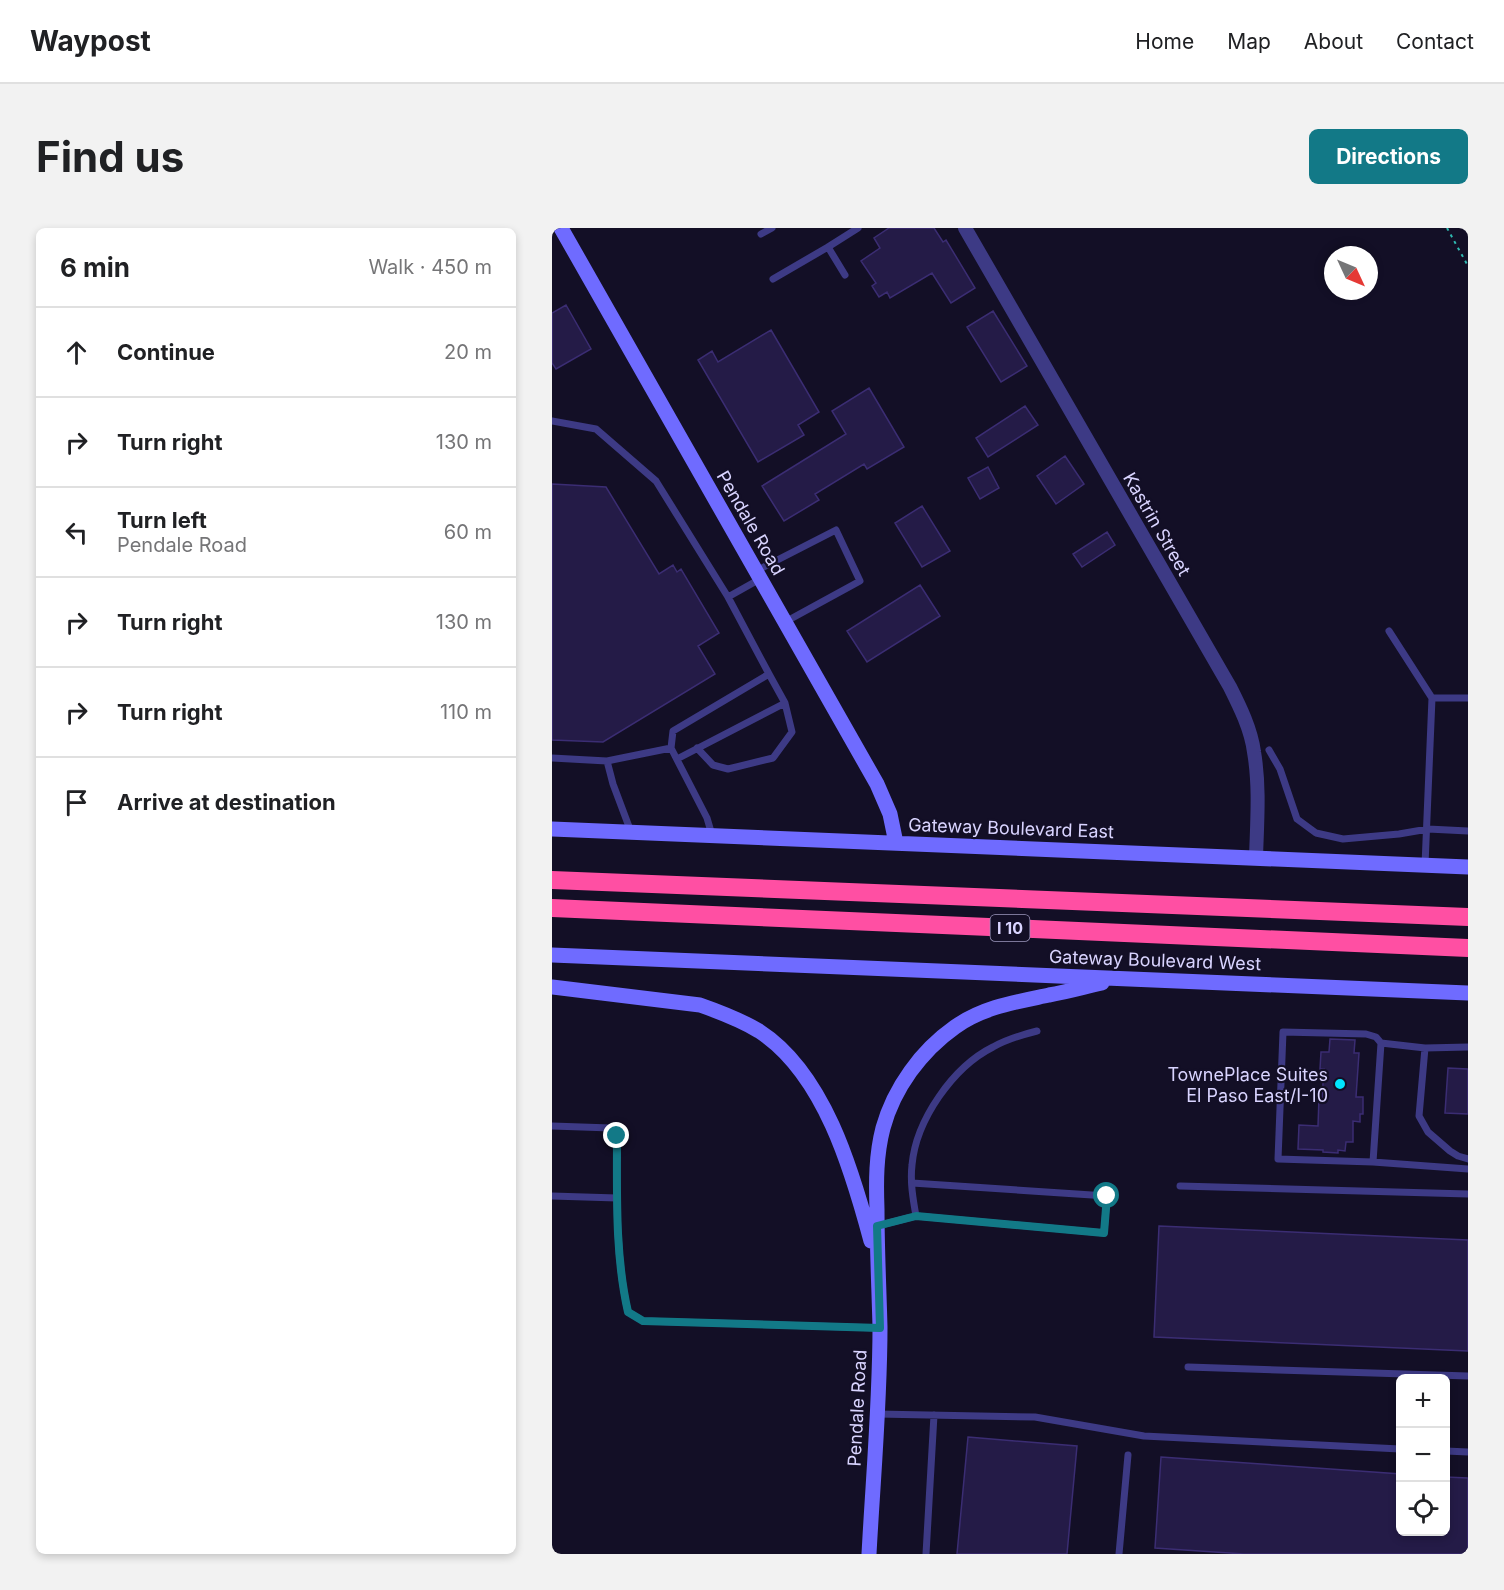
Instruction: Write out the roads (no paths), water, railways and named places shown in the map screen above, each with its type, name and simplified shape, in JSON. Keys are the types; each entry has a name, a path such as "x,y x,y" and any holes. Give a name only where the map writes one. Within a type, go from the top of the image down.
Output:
{"highway":[{"name":"I 10","path":"552,880 1468,917"},
{"name":"I 10","path":"552,908 1468,948"}],"street":[{"name":"Pendale Road","path":"561,228 877,784 890,814 896,843"},
{"name":"Kastrin Street","path":"964,228 1238,702 1250,734 1258,782 1256,858"},
{"name":"Gateway Boulevard East","path":"552,829 1468,867"},
{"name":"Gateway Boulevard West","path":"552,955 1468,993"},
{"name":"Pendale Road","path":"869,1554 880,1328 876,1168 884,1127 892,1102 900,1087 928,1050 965,1020 993,1007 1122,979"},
{"name":"Pendale Road","path":"552,987 700,1005 722,1012 759,1031 778,1046 802,1072 826,1112 859,1196 877,1264"}],"lane":[{"path":"762,234 772,228"},
{"path":"773,279 858,228"},
{"path":"828,247 845,274"},
{"path":"552,421 596,429 656,481 728,597 784,702 792,732 773,758 728,770 713,765 697,748"},
{"path":"728,597 758,575 836,530 860,581 784,622"},
{"path":"1389,631 1432,698 1425,865"},
{"path":"712,836 707,818 671,748 673,731 769,674"},
{"path":"1432,698 1468,698"},
{"path":"677,759 784,702"},
{"path":"552,758 607,761 671,748"},
{"path":"1269,750 1280,769 1297,819 1316,833 1343,839 1428,829 1468,831"},
{"path":"607,761 631,832"},
{"path":"916,1216 912,1164 920,1134 930,1110 945,1088 971,1061 992,1047 1016,1036 1036,1031"},
{"path":"1373,1162 1381,1043 1376,1037 1366,1034 1283,1032 1278,1159 1373,1162 1468,1169"},
{"path":"1381,1043 1425,1048 1468,1047"},
{"path":"1425,1048 1419,1116 1428,1132 1450,1151 1468,1159"},
{"path":"552,1126 611,1128 617,1136 617,1198 622,1286 628,1312 643,1321 880,1328"},
{"path":"877,1226 916,1216 1104,1233 1107,1196 912,1183"},
{"path":"1180,1186 1468,1194"},
{"path":"552,1196 617,1198"},
{"path":"1188,1367 1468,1376"},
{"path":"877,1414 1035,1417 1144,1436 1396,1449"},
{"path":"926,1554 934,1415"},
{"path":"1450,1451 1468,1452"},
{"path":"1119,1554 1128,1455"}],"place":[{"name":"TownePlace Suites El Paso East/I-10","path":"1340,1084"}]}
